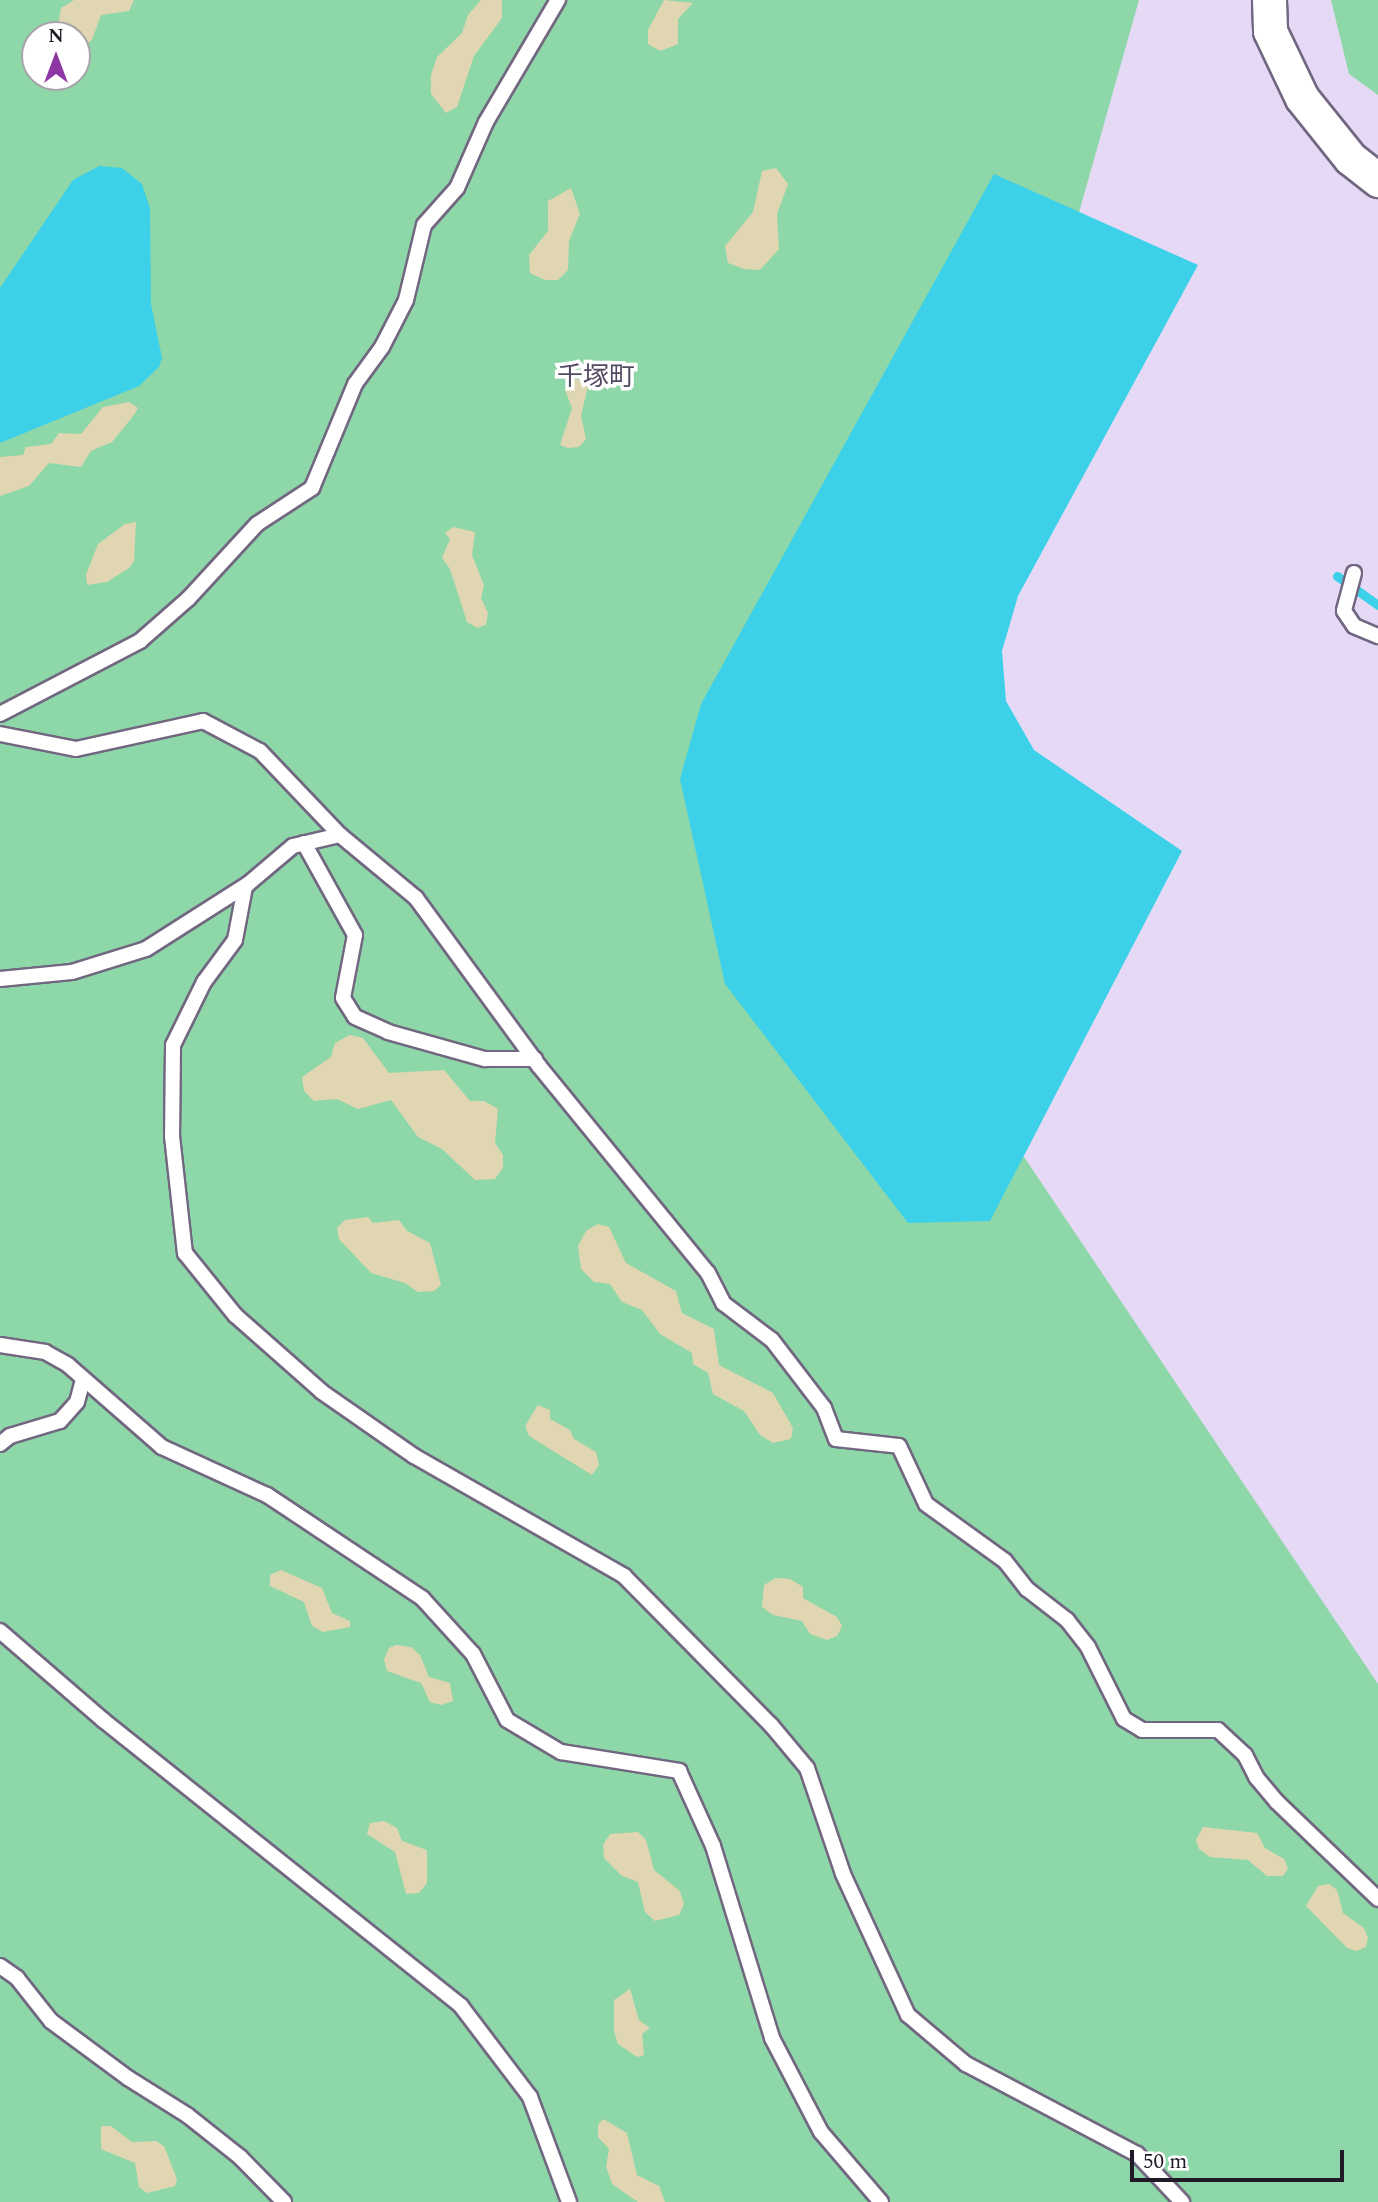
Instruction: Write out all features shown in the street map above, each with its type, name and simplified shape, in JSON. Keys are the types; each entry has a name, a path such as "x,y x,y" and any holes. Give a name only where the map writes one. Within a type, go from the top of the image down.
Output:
{"street":[{"path":"1269,0 1270,31 1302,98 1350,158 1378,180"}],"lane":[{"path":"0,714 140,641 188,599 257,524 312,488 355,384 382,347 405,300 424,225 457,188 486,122 558,0"},
{"path":"1354,573 1345,596 1344,611 1354,626 1378,636"},
{"path":"0,734 76,749 203,721 260,751 340,835 416,898 535,1059 708,1273 723,1303 772,1340 824,1408 836,1439 899,1446 926,1504 1005,1561 1027,1589 1067,1620 1088,1647 1124,1719 1142,1731 1217,1731 1245,1755 1256,1777 1276,1802 1378,1899"},
{"path":"0,979 72,972 146,949 245,887 293,846 340,835"},
{"path":"304,844 355,935 343,998 355,1017 388,1032 485,1059 535,1059"},
{"path":"245,887 235,940 204,982 173,1045 172,1136 185,1253 235,1315 322,1392 414,1456 624,1576 771,1725 807,1768 843,1874 908,2015 966,2064 1138,2154 1182,2202"},
{"path":"0,1345 45,1352 83,1380 162,1447 267,1495 422,1598 473,1654 507,1720 561,1752 679,1771 713,1846 772,2038 821,2132 881,2202"},
{"path":"0,1444 10,1436 60,1421 77,1402 83,1380"},
{"path":"0,1631 103,1720 461,2006 530,2097 569,2202"},
{"path":"0,1966 17,1978 51,2021 198,2123 240,2157 284,2202"}],"green space":[{"path":"0,0 1139,0 875,935 1378,1684 1378,2202 0,2202"},
{"path":"1331,0 1378,0 1378,95 1349,74"}],"sand":[{"path":"74,0 134,0 129,11 101,15 91,41 91,21 59,21 61,8"},
{"path":"481,0 502,0 502,18 474,56 457,107 446,113 431,94 431,75 437,57 462,33 468,15"},
{"path":"664,0 693,3 678,19 678,44 660,51 648,44 648,30"},
{"path":"776,168 788,184 777,214 779,249 760,270 744,269 728,263 725,246 753,212 762,171"},
{"path":"571,188 580,214 569,241 568,270 558,280 545,280 530,273 529,255 548,231 548,201"},
{"path":"582,379 588,386 581,416 586,439 579,447 568,448 560,445 572,408 565,390 572,380"},
{"path":"129,402 138,408 134,415 112,442 91,451 81,467 49,463 29,486 0,496 0,457 23,455 26,447 51,444 59,433 81,434 103,407"},
{"path":"136,522 134,561 129,568 107,582 87,585 86,575 98,544 125,524"},
{"path":"453,527 475,532 472,555 484,585 481,598 488,613 486,625 477,628 467,622 450,569 442,558 450,539 445,533"},
{"path":"350,1035 363,1038 389,1073 444,1070 470,1101 484,1101 498,1109 495,1143 503,1155 503,1168 495,1179 475,1180 442,1149 418,1137 391,1100 358,1109 337,1099 314,1101 304,1091 302,1077 331,1057 335,1043"},
{"path":"368,1217 373,1223 399,1220 407,1231 430,1243 441,1285 434,1291 418,1292 405,1283 371,1273 339,1239 337,1228 345,1220"},
{"path":"598,1224 609,1227 626,1263 676,1291 682,1313 714,1329 719,1365 773,1393 793,1428 791,1439 773,1443 760,1435 744,1411 713,1394 708,1373 693,1364 692,1353 660,1334 642,1310 622,1302 610,1284 594,1282 581,1269 578,1246 586,1231"},
{"path":"538,1405 550,1410 550,1419 570,1430 574,1439 596,1452 599,1465 592,1475 529,1436 525,1426"},
{"path":"281,1570 322,1588 332,1613 350,1621 350,1627 323,1632 312,1626 304,1602 270,1586 270,1575"},
{"path":"776,1578 790,1579 803,1587 803,1598 837,1617 842,1626 837,1636 827,1640 810,1634 802,1621 773,1615 762,1607 764,1585"},
{"path":"396,1645 411,1647 420,1655 429,1677 450,1683 453,1701 441,1705 430,1702 421,1683 387,1671 384,1660 389,1648"},
{"path":"384,1821 397,1828 402,1841 427,1850 427,1883 419,1893 406,1894 395,1852 367,1834 370,1823"},
{"path":"1203,1827 1257,1833 1265,1848 1284,1859 1288,1868 1283,1876 1267,1876 1248,1860 1210,1857 1199,1849 1196,1840"},
{"path":"638,1832 646,1840 654,1870 680,1891 684,1904 679,1915 655,1921 645,1912 638,1882 622,1876 604,1858 603,1845 610,1834"},
{"path":"1329,1884 1337,1890 1343,1913 1364,1928 1368,1938 1366,1947 1357,1951 1347,1948 1306,1906 1318,1886"},
{"path":"630,1989 639,2020 650,2028 642,2034 644,2055 637,2057 618,2044 614,2031 614,2000"},
{"path":"603,2119 627,2133 637,2175 659,2186 665,2202 638,2202 612,2184 606,2167 609,2149 598,2137 598,2125"},
{"path":"101,2126 111,2126 132,2142 156,2141 164,2146 177,2179 175,2186 147,2193 139,2187 135,2163 101,2149"}],"water":[{"path":"99,166 122,168 142,184 150,208 151,304 162,358 159,367 139,386 0,443 0,288 73,180"},
{"path":"994,174 1198,265 1018,596 1002,651 1006,701 1034,750 1182,851 990,1221 908,1223 725,984 680,779 701,704"}],"waterway":[{"path":"1337,576 1378,605"}],"district":[{"name":"千塚町","path":"596,378"}]}
